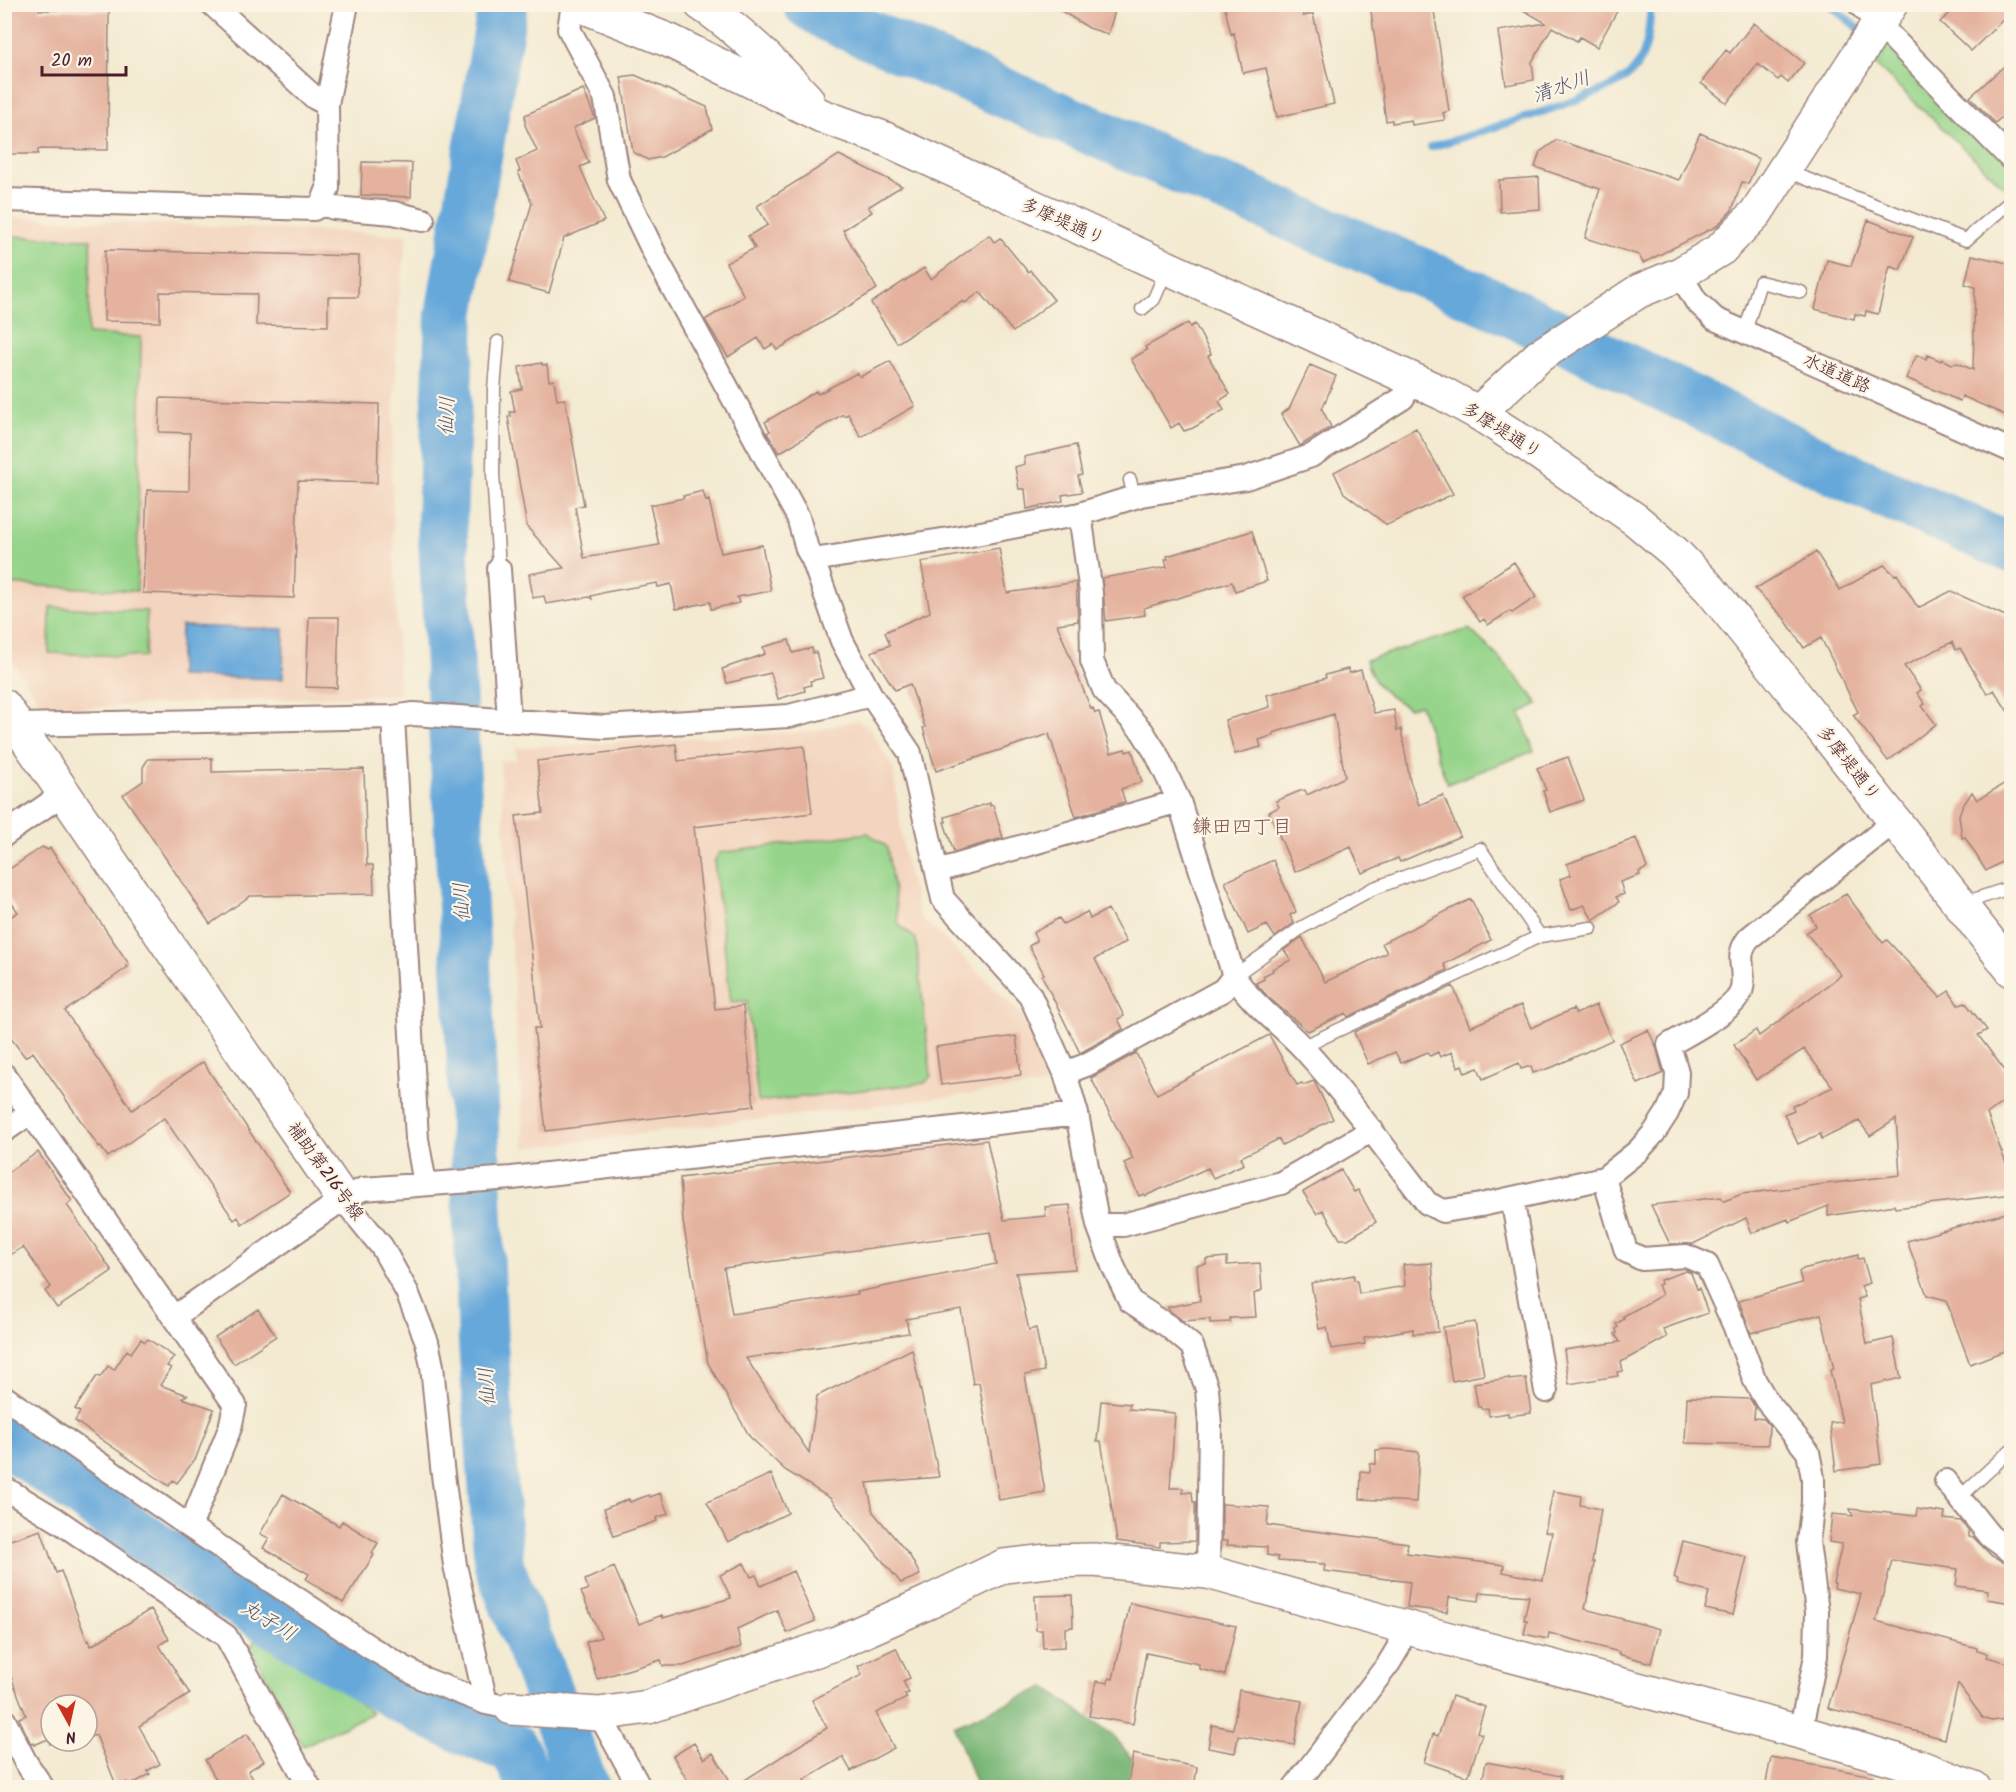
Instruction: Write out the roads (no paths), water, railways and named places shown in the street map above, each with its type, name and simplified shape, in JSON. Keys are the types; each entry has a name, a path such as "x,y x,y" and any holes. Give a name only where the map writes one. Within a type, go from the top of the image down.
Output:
{"street":[{"path":"212,4 315,98 327,104"},
{"path":"4,200 314,209 322,204 328,188 327,104 346,4"},
{"path":"575,4 569,29 605,97 619,180 658,261 798,517 807,549 842,641 870,695 910,753 943,899 1030,995 1065,1073 1077,1114 1098,1225 1113,1266 1130,1301 1168,1326 1192,1346 1207,1389 1210,1425 1208,1572"},
{"name":"多摩堤通り","path":"575,4 670,41 822,116 883,138 1413,380 1488,403 1636,520 1674,552 1710,589 2012,970"},
{"name":"多摩堤通り","path":"701,4 718,16 789,79 822,116"},
{"path":"1488,403 1539,356 1639,291 1680,274 1721,249 1756,213 1876,11 2012,160"},
{"path":"322,204 334,208 394,213 423,220"},
{"name":"水道道路","path":"1680,274 1696,301 1715,319 2012,451"},
{"path":"813,560 955,538 1080,514 1132,488 1246,478 1311,456 1403,398 1413,380"},
{"path":"1080,514 1091,593 1092,661 1104,690 1142,731 1156,753 1179,801 1234,976 1243,991 1302,1047 1372,1130 1427,1203 1443,1211 1604,1178 1638,1151 1654,1133 1676,1093 1677,1072 1669,1045 1713,1019 1738,999 1742,988 1740,954 1742,946 1896,821"},
{"path":"498,720 499,569"},
{"path":"11,715 403,715 604,727 789,716 870,695"},
{"name":"補助第216号線","path":"11,715 343,1199 382,1247 407,1292 427,1342 432,1366 455,1565 499,1705"},
{"path":"403,715 417,1139 432,1184"},
{"path":"4,835 64,793"},
{"path":"937,872 1179,801"},
{"path":"1065,1073 1086,1065 1223,990 1234,976"},
{"path":"4,1075 235,1405 230,1428 190,1527"},
{"path":"4,1131 30,1113"},
{"path":"174,1317 343,1199 363,1189 512,1178 1077,1114"},
{"path":"1098,1225 1123,1225 1281,1183 1372,1130"},
{"path":"1604,1178 1626,1251 1642,1259 1686,1256 1707,1265 1734,1325 1755,1380 1766,1400 1808,1452 1813,1490 1808,1542 1818,1612 1816,1656 1800,1732"},
{"path":"1512,1198 1546,1391"},
{"path":"4,1397 190,1527 371,1648 422,1678 499,1705 599,1714 648,1707 837,1642 1004,1566 1047,1561 1094,1560 1208,1572 1404,1627 1800,1732 1917,1766 1974,1788"},
{"path":"4,1488 57,1520 226,1636 310,1788"},
{"path":"1953,1489 1990,1536 2012,1552"},
{"path":"1294,1788 1389,1663 1398,1648 1404,1627"},
{"path":"599,1714 640,1788"},
{"path":"4,1720 25,1761 43,1788"}],"lane":[{"path":"1783,169 1966,240 2012,200"},
{"path":"1142,309 1154,299 1168,268"},
{"path":"1745,332 1760,282 1801,292"},
{"path":"498,342 494,389 493,473 499,569"},
{"path":"1234,976 1301,928 1372,888 1480,849 1540,936"},
{"path":"1960,904 2012,887"},
{"path":"1302,1047 1540,936 1591,928"},
{"path":"1953,1489 2012,1449"}],"water":[{"path":"181,626 284,629 283,679 179,676"}],"waterway":[{"name":"仙川","path":"503,4 450,315 442,522 471,1054 483,1343 499,1565 585,1788"},
{"path":"808,4 830,18 1499,306 1855,480 2012,548"},
{"name":"清水川","path":"1431,147 1568,103 1624,79 1641,59 1648,32 1651,4"},
{"name":"清水川","path":"1828,4 1865,33"},
{"name":"丸子川","path":"4,1440 178,1562 265,1617 419,1708 465,1730 513,1748 534,1788"}],"district":[{"name":"鎌田四丁目","path":"1242,826"}]}
